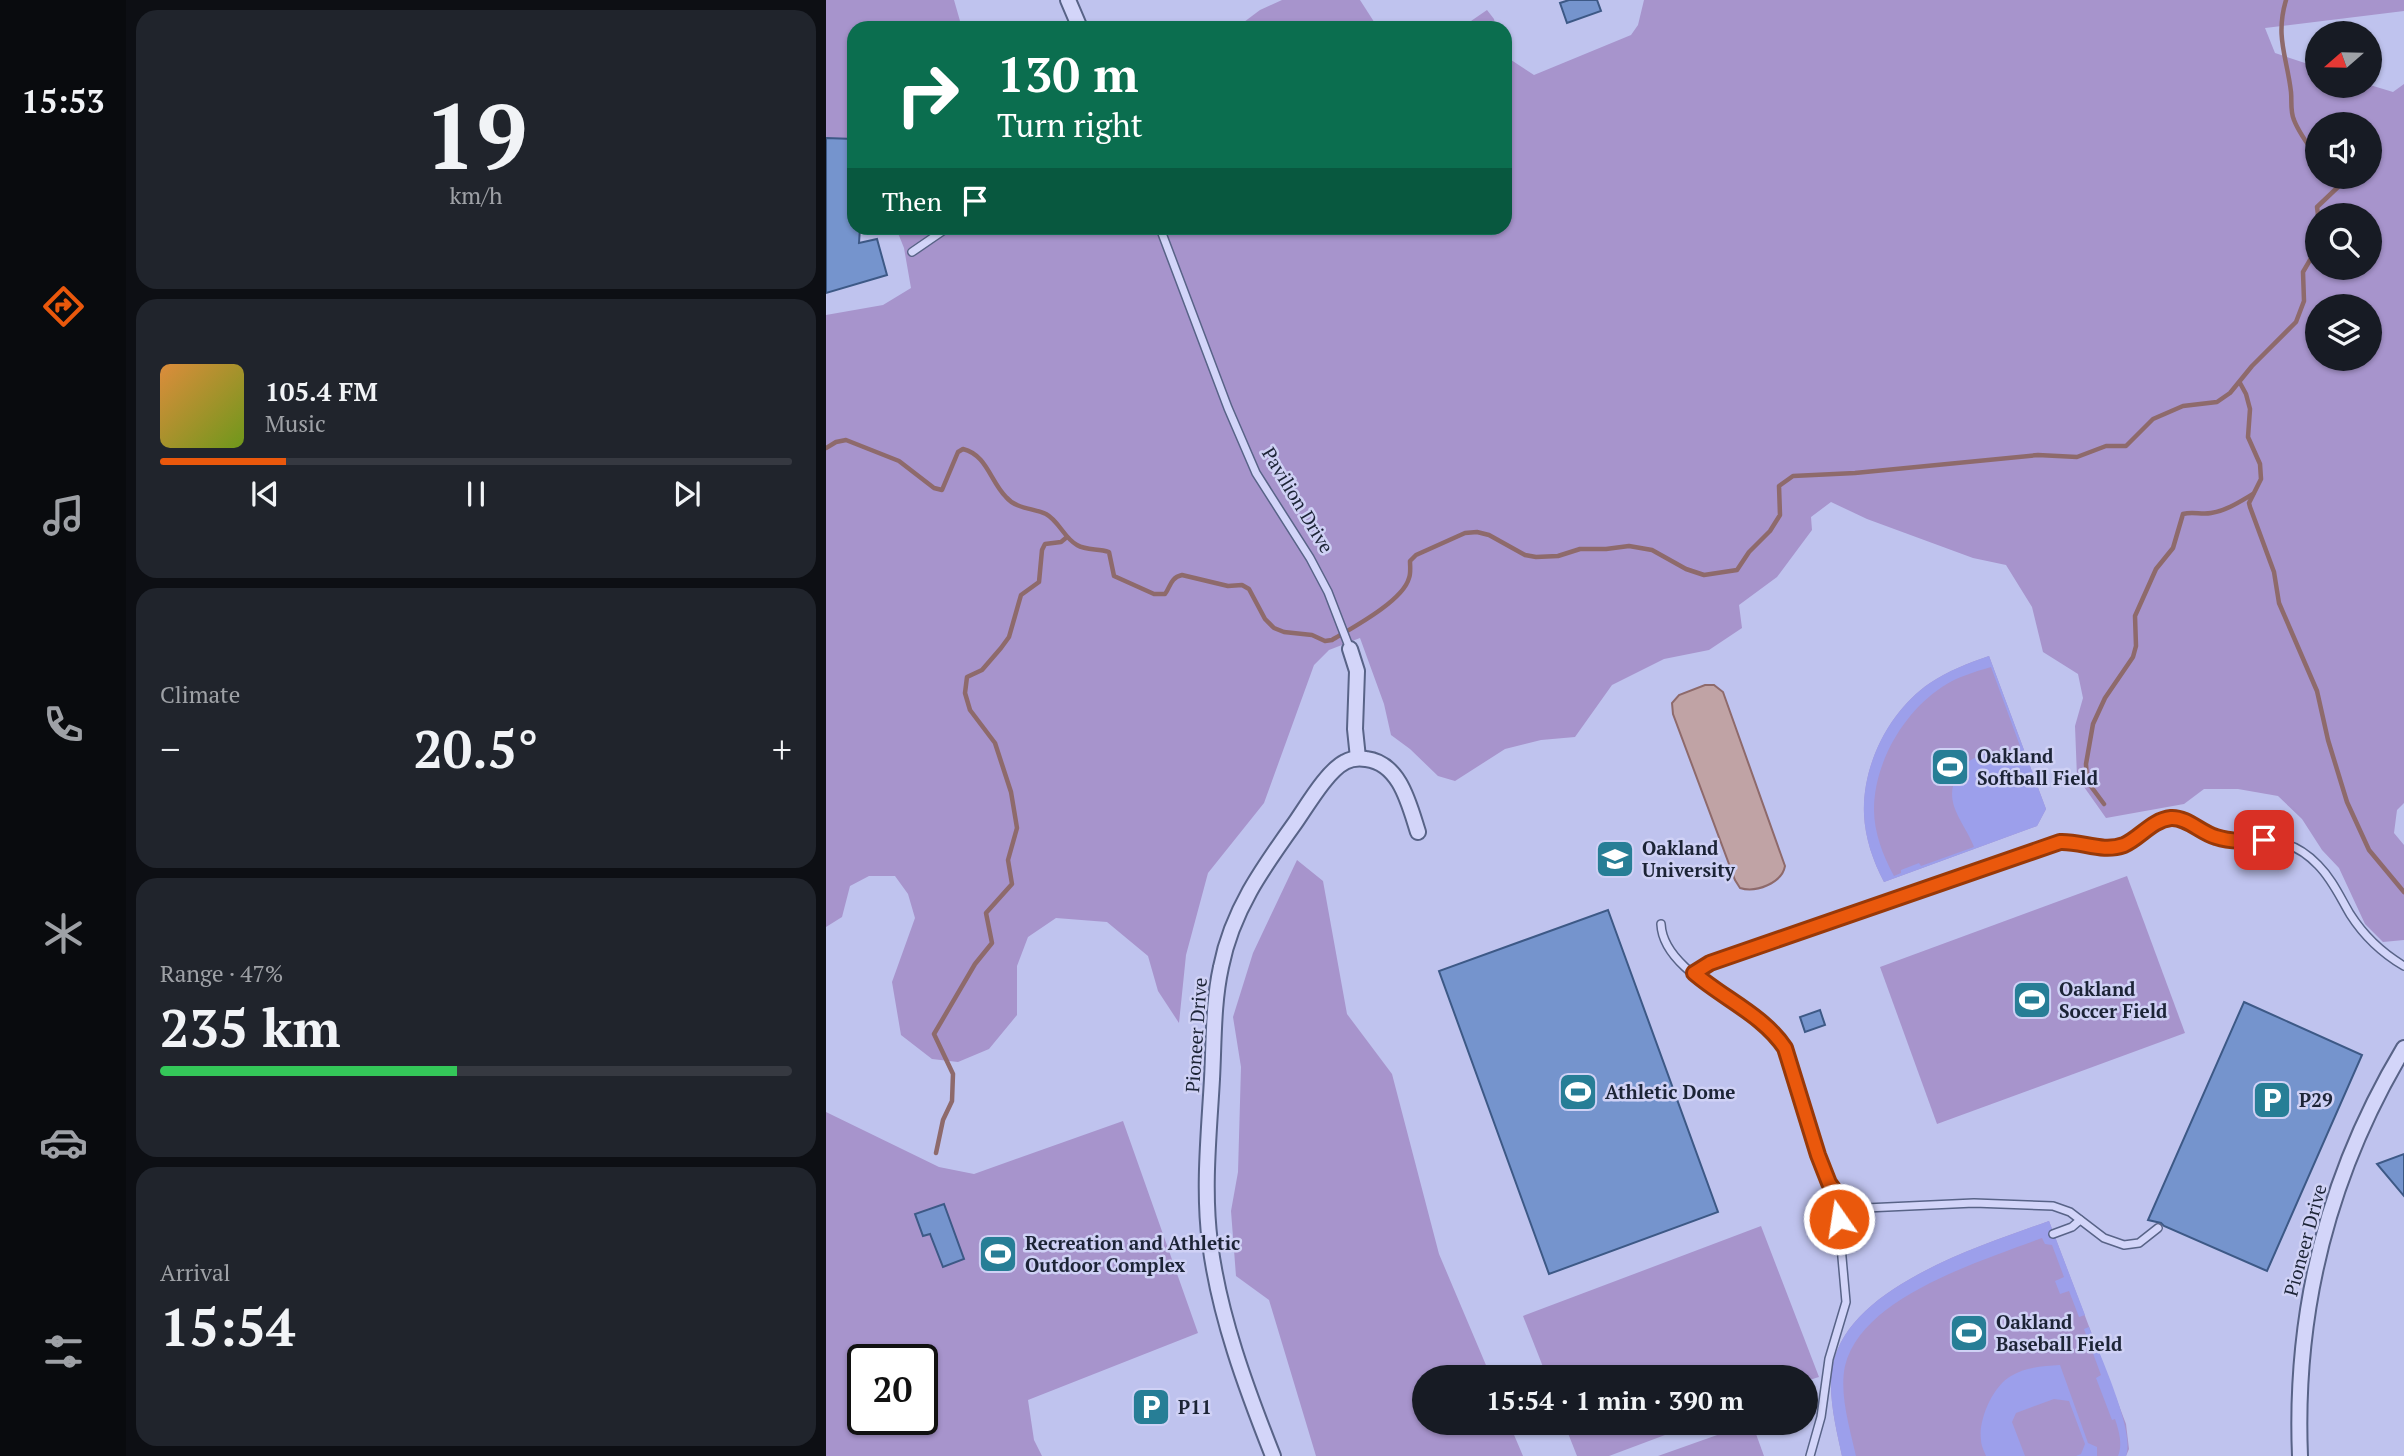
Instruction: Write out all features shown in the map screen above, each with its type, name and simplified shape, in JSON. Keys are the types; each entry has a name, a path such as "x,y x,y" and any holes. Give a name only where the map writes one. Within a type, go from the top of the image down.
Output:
{"street":[{"path":"1068,0 1077,21"},
{"name":"Pavilion Drive","path":"1350,649 1357,671 1355,729 1358,758"},
{"path":"1358,758 1382,764 1392,772 1407,797 1418,832"},
{"name":"Pioneer Drive","path":"1273,1456 1230,1332 1215,1277 1210,1242 1207,1181 1220,970 1236,915 1265,863 1332,773 1344,762 1358,758"},
{"name":"Pioneer Drive","path":"2300,1456 2302,1342 2323,1235 2354,1144 2404,1048"}],"lane":[{"path":"912,252 937,235"},
{"name":"Pavilion Drive","path":"1163,235 1256,473 1310,558 1328,592 1350,649"},
{"path":"1694,973 1710,963 2060,842 2075,841 2102,848 2126,844 2169,818 2182,820 2215,837 2245,841 2281,841 2296,847 2321,868 2366,936 2404,966"},
{"path":"1661,924 1661,934 1668,951 1711,987 1763,1022 1776,1034 1785,1048 1818,1155 1829,1183 1841,1200 1852,1206 1866,1208 1974,1203 2053,1206 2070,1212 2104,1238 2124,1245 2139,1243 2158,1228"},
{"path":"1810,1456 1821,1417 1829,1359 1846,1302 1840,1235 1841,1200"},
{"path":"2053,1234 2072,1227 2080,1220"}],"shaded area":[{"path":"826,0 954,0 960,21 847,21 847,139 826,138"},
{"path":"1282,0 1360,0 1374,21 1245,21 1260,10"},
{"path":"1644,0 2404,0 2404,11 2265,28 2275,53 2305,63 2305,98 2382,98 2382,89 2393,92 2404,84 2404,803 2397,810 2394,833 2404,845 2404,940 2383,942 2365,924 2339,868 2322,850 2302,819 2278,796 2238,789 2204,789 2184,804 2106,818 2077,777 2075,726 2083,698 2078,674 2043,652 2032,607 2006,565 1973,558 1867,519 1831,502 1811,517 1812,530 1777,577 1739,605 1742,628 1709,650 1664,659 1612,685 1575,737 1541,740 1505,749 1455,781 1438,776 1391,735 1384,704 1360,638 1329,650 1314,665 1264,803 1208,873 1186,955 1179,1023 1158,991 1148,956 1107,922 1056,918 1028,937 1017,966 1017,1015 989,1049 958,1062 932,1059 901,1035 892,982 915,918 908,894 895,876 869,876 850,886 842,917 826,927 826,315 883,305 911,288 904,248 899,235 1512,235 1512,61 1534,75 1631,35 1638,25"},
{"path":"1487,10 1494,21 1471,21"},
{"name":"Oakland Softball Field","path":"1989,656 2046,809 2037,826 1884,882 1870,849 1864,814 1873,758 1891,724 1915,695 1944,675"},
{"path":"1705,685 1714,685 1723,692 1785,866 1774,882 1760,888 1740,888 1735,880 1673,714 1672,703 1679,695"},
{"path":"1297,860 1323,881 1347,1014 1392,1074 1439,1254 1486,1365 1412,1365 1412,1435 1514,1435 1523,1456 1316,1456 1269,1300 1236,1276 1231,1211 1238,1172 1241,1067 1233,1017 1253,953"},
{"name":"Oakland Soccer Field","path":"2127,876 2185,1033 1937,1124 1880,967"},
{"name":"Recreation and Athletic Outdoor Complex","path":"826,1112 939,1167 974,1174 1123,1121 1198,1333 1028,1400 1034,1440 1042,1456 826,1456"},
{"name":"Oakland Baseball Field","path":"2049,1221 2126,1424 2129,1449 2126,1456 1842,1456 1835,1422 1831,1376 1844,1337 1864,1313 1891,1291 1922,1272 1956,1256"},
{"path":"1761,1226 1814,1365 1542,1365 1523,1316"},
{"path":"1569,1435 1665,1435 1609,1456 1577,1456"},
{"path":"1717,1435 1756,1435 1764,1456 1658,1456"}],"sand":[{"path":"1989,656 2046,809 2037,826 1884,882 1870,849 1864,814 1873,758 1891,724 1915,695 1944,675","holes":["1991,667 2020,746 1974,758 1957,776 1953,786 1953,804 1974,847 1921,866 1919,863 1894,876 1877,835 1874,818 1875,792 1885,757 1903,725 1915,711 1948,683"]},
{"path":"2049,1221 2085,1315 2079,1317 2069,1291 2060,1294 2055,1281 2064,1277 2052,1245 2045,1244 2042,1238 1927,1284 1875,1320 1856,1341 1845,1366 1843,1388 1856,1456 1842,1456 1835,1422 1831,1376 1844,1337 1864,1313 1891,1291 1922,1272 1956,1256"},
{"path":"2089,1327 2121,1412 2128,1445 2126,1456 2118,1456 2119,1433 2096,1378 2101,1375 2084,1329"},
{"path":"2060,1365 2088,1443 2097,1447 2097,1456 2076,1456 2081,1454 2085,1444 2069,1401 2054,1399 2016,1413 2012,1422 2025,1456 1986,1456 1981,1442 1982,1423 1988,1404 1998,1387 2022,1371"}],"building":[{"path":"1569,0 1597,0 1601,11 1567,23 1560,3"},
{"path":"826,138 847,139 847,235 860,235 859,243 877,239 887,275 826,293"},
{"name":"Athletic Dome","path":"1608,910 1718,1212 1549,1274 1439,971"},
{"name":"P29","path":"2244,1002 2362,1055 2267,1271 2161,1223 2148,1220"},
{"path":"1820,1010 1825,1025 1805,1032 1800,1017"},
{"path":"2404,1154 2404,1196 2377,1164"},
{"path":"944,1204 964,1259 943,1267 930,1234 923,1236 915,1214"}],"waterway":[{"path":"2286,0 2282,25 2283,47 2292,113 2305,140"},
{"path":"2321,203 2336,189"},
{"path":"826,448 846,440 899,461 934,488 942,490 958,452 963,449 971,452 983,463 1010,501 1046,514 1077,545 1109,552 1114,576 1154,594 1165,594 1173,580 1182,575 1228,586 1242,585 1249,589 1265,619 1274,628 1284,632 1312,635 1325,641 1332,640 1364,621 1397,596 1405,587 1409,578 1410,561 1416,555 1465,533 1489,535 1525,555 1536,557 1558,556 1580,549 1629,546 1652,550 1686,569 1704,575 1737,570 1780,515 1779,486 1793,476 1855,473 2038,455 2077,457 2106,446 2126,446 2153,419 2183,406 2217,402 2230,393 2252,366 2296,322 2304,301 2305,269"},
{"path":"2240,383 2250,409 2248,437 2260,464 2261,479 2249,503 2274,572 2279,603 2317,691 2328,740 2347,802 2369,850 2404,892"},
{"path":"2104,804 2087,781 2086,764 2093,724 2105,698 2133,657 2136,646 2135,616 2156,569 2173,548 2183,514 2217,512 2253,494"},
{"path":"936,1153 943,1120 952,1101 953,1074 934,1034 975,964 992,943 986,913 1012,884 1008,860 1017,828 1011,792 995,743 970,710 965,693 967,677 982,670 1009,637 1021,595 1039,582 1045,544 1061,542 1067,537"}],"place":[{"name":"Oakland Softball Field","path":"1950,767"},
{"name":"Oakland University","path":"1615,859"},
{"name":"Oakland Soccer Field","path":"2032,1000"},
{"name":"Athletic Dome","path":"1578,1092"},
{"name":"P29","path":"2272,1100"},
{"name":"Recreation and Athletic Outdoor Complex","path":"998,1254"},
{"name":"Oakland Baseball Field","path":"1969,1333"},
{"name":"P11","path":"1151,1407"}],"route":[{"path":"1839,1219 1841,1200 1829,1183 1818,1155 1785,1048 1776,1034 1763,1022 1694,973 1710,963 2060,842 2075,841 2102,848 2114,847 2126,844 2169,818 2182,820 2215,837 2245,841 2264,840"}]}
